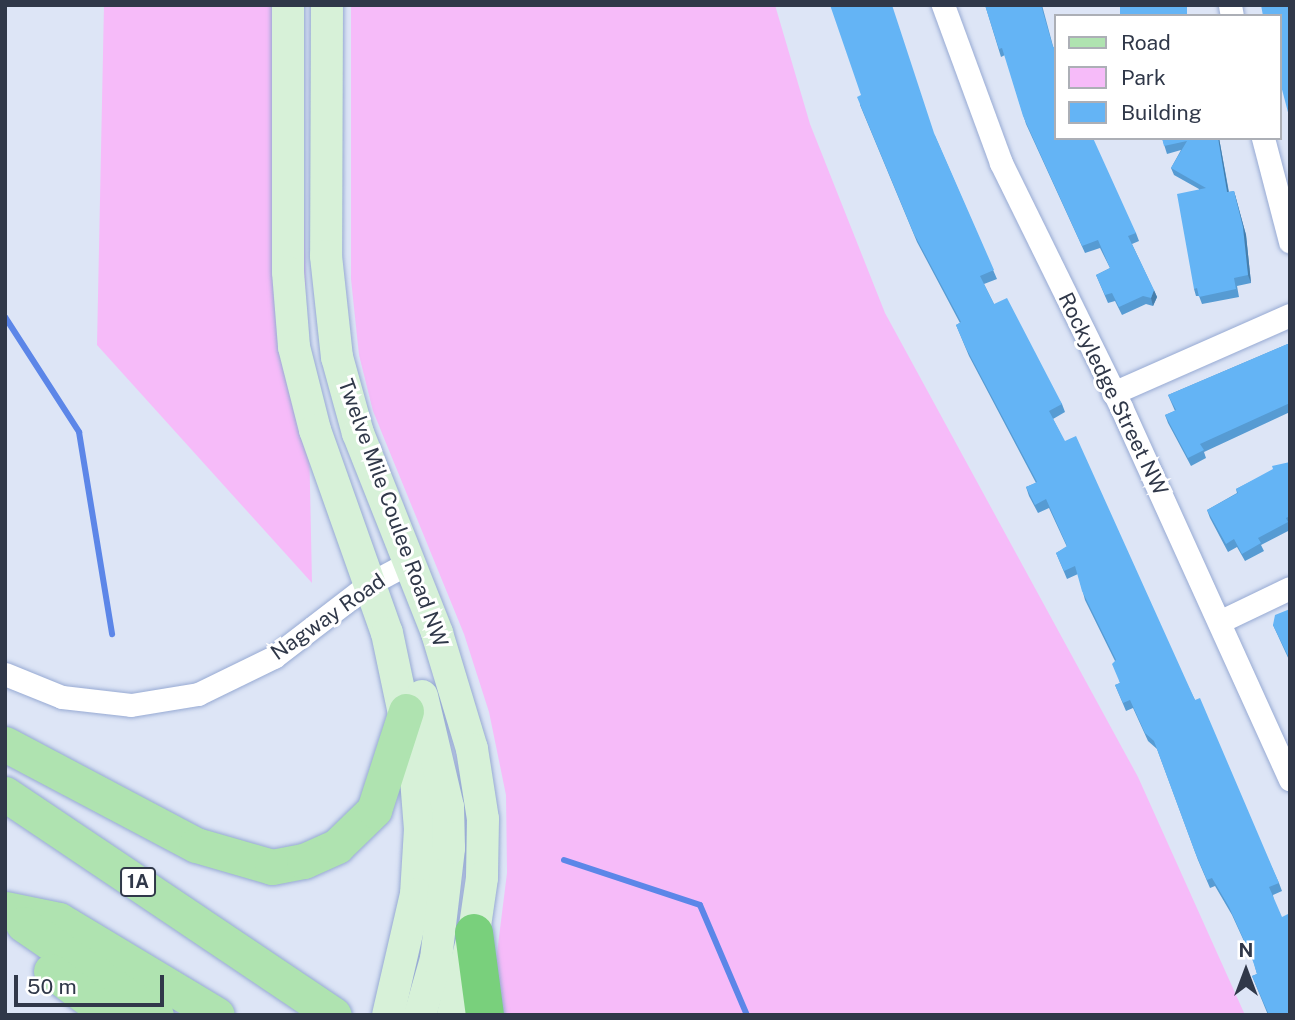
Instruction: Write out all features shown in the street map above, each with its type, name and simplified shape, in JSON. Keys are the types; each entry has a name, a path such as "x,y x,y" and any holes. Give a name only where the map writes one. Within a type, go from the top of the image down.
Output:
{"highway":[{"path":"474,933 485,1015"}],"main road":[{"name":"Twelve Mile Coulee Road NW","path":"288,5 288,272 294,347 315,430 387,634 407,712 420,829 416,894 388,1015"},
{"name":"Twelve Mile Coulee Road NW","path":"327,5 326,256 337,357 358,433 410,562 472,749 483,819 482,878 474,933 453,1015"},
{"path":"387,634 419,685 447,807 446,901 420,1015"},
{"path":"5,744 196,845 272,866 304,861 337,846 374,810 407,712"},
{"name":"1A","path":"5,794 334,1015"},
{"path":"5,911 156,1015"},
{"path":"5,911 59,920 217,1015"},
{"path":"5,939 110,1015"}],"street":[{"name":"Rockyledge Street NW","path":"943,5 1001,163 1221,621 1290,779"},
{"path":"1264,140 1290,242"},
{"path":"1113,393 1290,315"},
{"name":"Nagway Road","path":"5,674 62,697 131,705 198,694 274,657 369,584 410,562"},
{"path":"1221,621 1290,588"}],"green space":[{"path":"104,5 300,5 312,583 97,345"},
{"path":"351,5 775,5 810,124 885,313 1138,777 1245,1015 503,1015 495,969 507,873 506,795 489,712 464,634 373,411 359,355 351,279"}],"building":[{"path":"830,5 892,5 934,133 994,270 980,276 994,304 1007,298 1062,404 1049,411 1065,441 1076,436 1195,700 1200,698 1279,883 1269,887 1282,917 1290,913 1290,1015 1269,1015 1252,976 1257,974 1252,958 1229,907 1212,878 1207,880 1154,741 1145,733 1130,700 1123,703 1115,685 1120,683 1112,664 1116,660 1082,591 1075,566 1064,571 1056,553 1067,546 1046,499 1035,505 1026,487 1037,482 966,348 956,325 961,322 914,234 857,97 861,95"},
{"path":"985,5 1041,5 1054,46 1054,140 1094,140 1136,233 1128,236 1154,290 1151,298 1143,296 1119,307 1112,293 1105,295 1096,275 1110,268 1098,240 1082,246 1023,116 1002,48 999,49"},
{"path":"1120,5 1187,5 1187,14 1120,14"},
{"path":"1261,5 1290,5 1290,120 1281,86 1281,14 1263,14"},
{"path":"1162,140 1218,140 1227,192 1234,191 1243,227 1248,275 1234,278 1236,289 1199,297 1197,288 1194,289 1177,194 1206,188 1171,168 1187,141 1164,146"},
{"path":"1290,343 1290,403 1200,444 1204,450 1188,458 1165,415 1176,410 1168,395"},
{"path":"1290,462 1290,516 1286,518 1288,522 1258,538 1261,543 1242,554 1234,539 1226,544 1207,510 1238,493 1236,489 1273,469 1272,466"},
{"path":"1290,609 1290,660 1273,625 1275,615"}],"waterway":[{"path":"5,317 79,432 112,634"},
{"path":"564,860 700,905 747,1015"}]}
